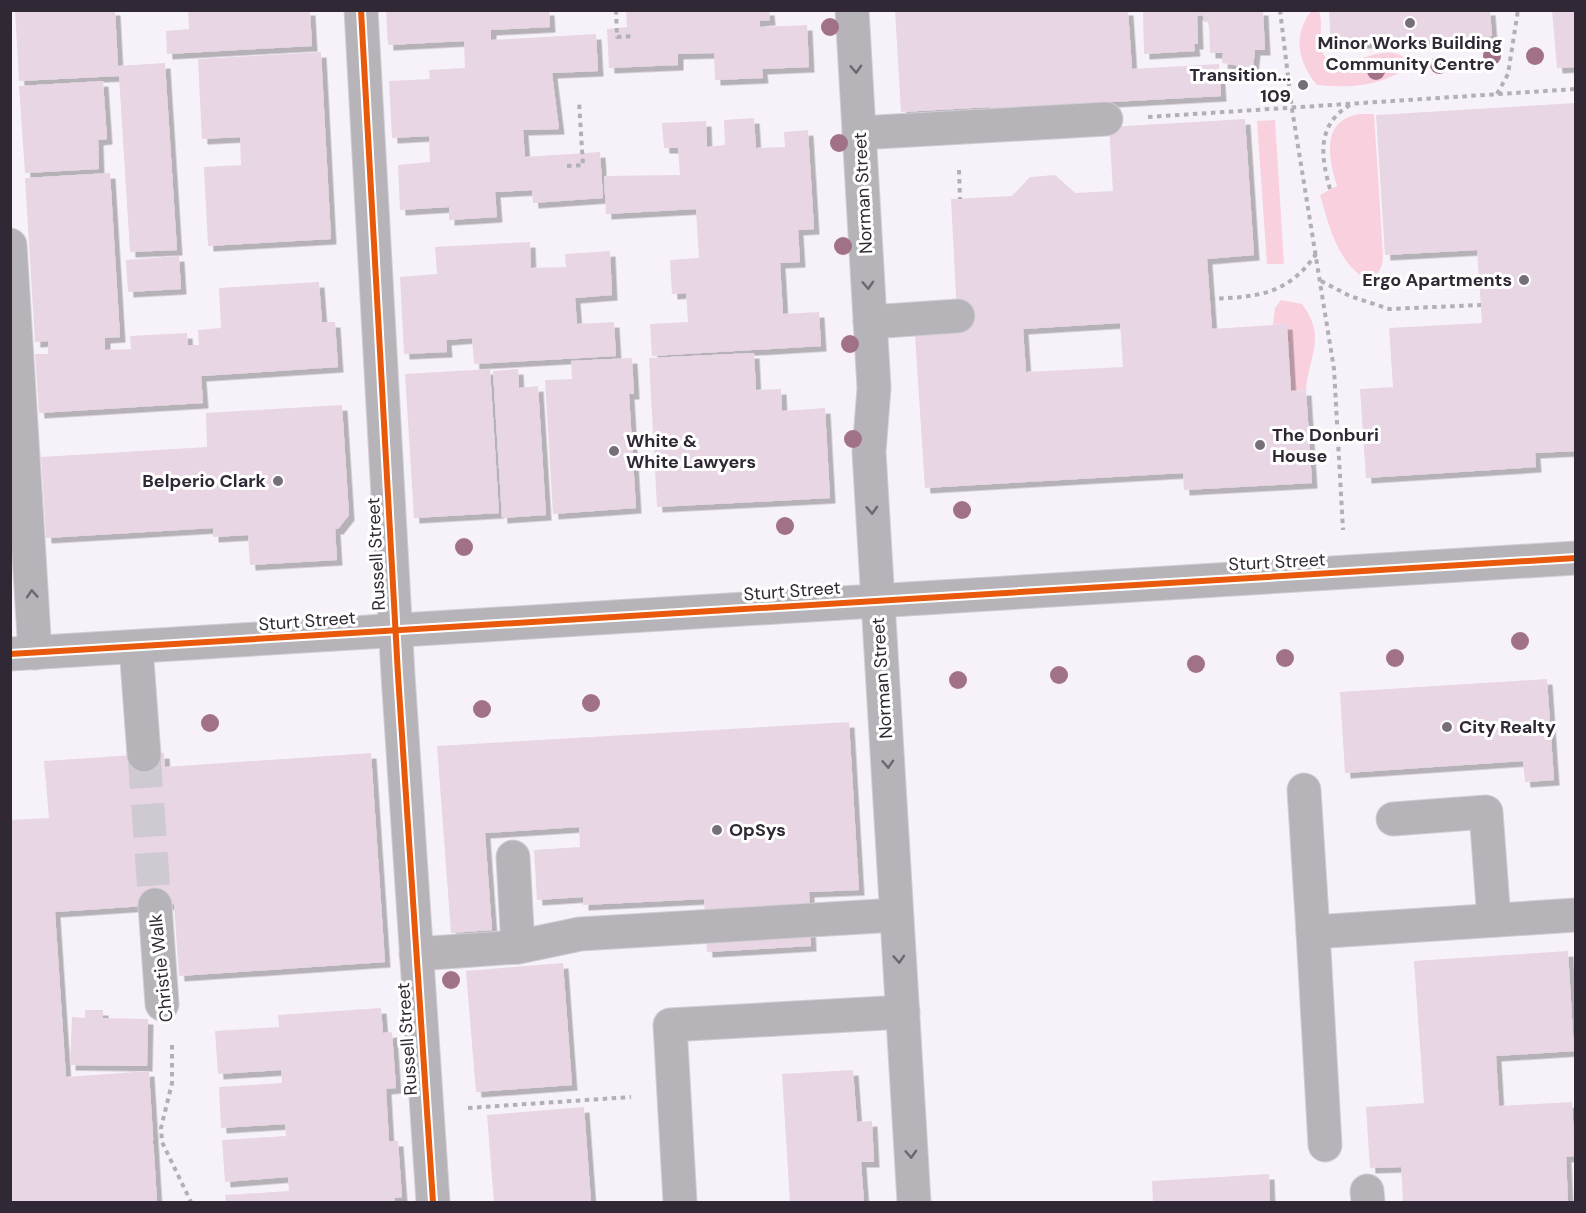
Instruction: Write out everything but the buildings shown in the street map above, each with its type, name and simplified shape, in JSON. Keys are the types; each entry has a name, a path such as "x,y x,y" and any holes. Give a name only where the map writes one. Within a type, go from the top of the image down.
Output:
{"street":[{"name":"Russell Street","path":"361,10 395,631 433,1203"},
{"name":"Norman Street","path":"852,10 874,388 869,452 914,1203"},
{"path":"860,133 1107,119"},
{"path":"10,245 23,653"},
{"path":"870,322 958,316"},
{"name":"Sturt Street","path":"23,653 1575,558"},
{"path":"136,647 144,755"},
{"path":"1304,790 1325,1145"},
{"path":"1393,819 1486,812 1494,920"},
{"path":"513,857 518,947"},
{"name":"Christie Walk","path":"155,905 162,1004"},
{"path":"417,954 518,947 580,934 896,915"},
{"path":"1313,932 1575,915"},
{"path":"680,1203 670,1025 903,1012"}],"path":[{"path":"616,10 617,37 633,36"},
{"path":"1280,10 1292,109 1334,369 1346,573"},
{"path":"1497,94 1508,74 1518,10"},
{"path":"1107,119 1292,109 1575,89"},
{"path":"567,166 583,165 579,102"},
{"path":"1330,189 1324,168 1323,147 1327,130 1336,113 1350,105"},
{"path":"1210,299 1260,296 1280,288 1303,273 1317,253"},
{"path":"1321,281 1350,296 1389,309 1481,305"},
{"path":"466,1108 674,1094"},
{"path":"153,1142 162,1142 191,1203"}],"shaded area":[{"path":"1312,10 1319,12 1322,50 1329,60 1345,63 1375,54 1395,53 1405,58 1402,71 1382,80 1361,85 1317,85 1305,67 1300,48 1302,29"},
{"path":"1360,114 1374,114 1383,255 1379,270 1366,279 1356,272 1341,253 1320,195 1337,186 1330,152 1333,132 1347,118"},
{"path":"1275,120 1284,264 1267,264 1257,121"},
{"path":"1281,300 1302,304 1314,326 1314,346 1306,390 1291,391 1286,324 1273,325 1275,308"}],"tunnel":[{"path":"144,755 155,905"}],"cycle path":[{"path":"361,10 398,675 433,1202"},
{"path":"10,654 1576,558"}],"place":[{"name":"Minor Works Building Community Centre","path":"1410,23"},
{"name":"Transition... 109","path":"1303,85"},
{"name":"Ergo Apartments","path":"1524,280"},
{"name":"The Donburi House","path":"1260,445"},
{"name":"White & White Lawyers","path":"614,451"},
{"name":"Belperio Clark","path":"278,481"},
{"name":"City Realty","path":"1447,727"},
{"name":"OpSys","path":"717,830"}]}
